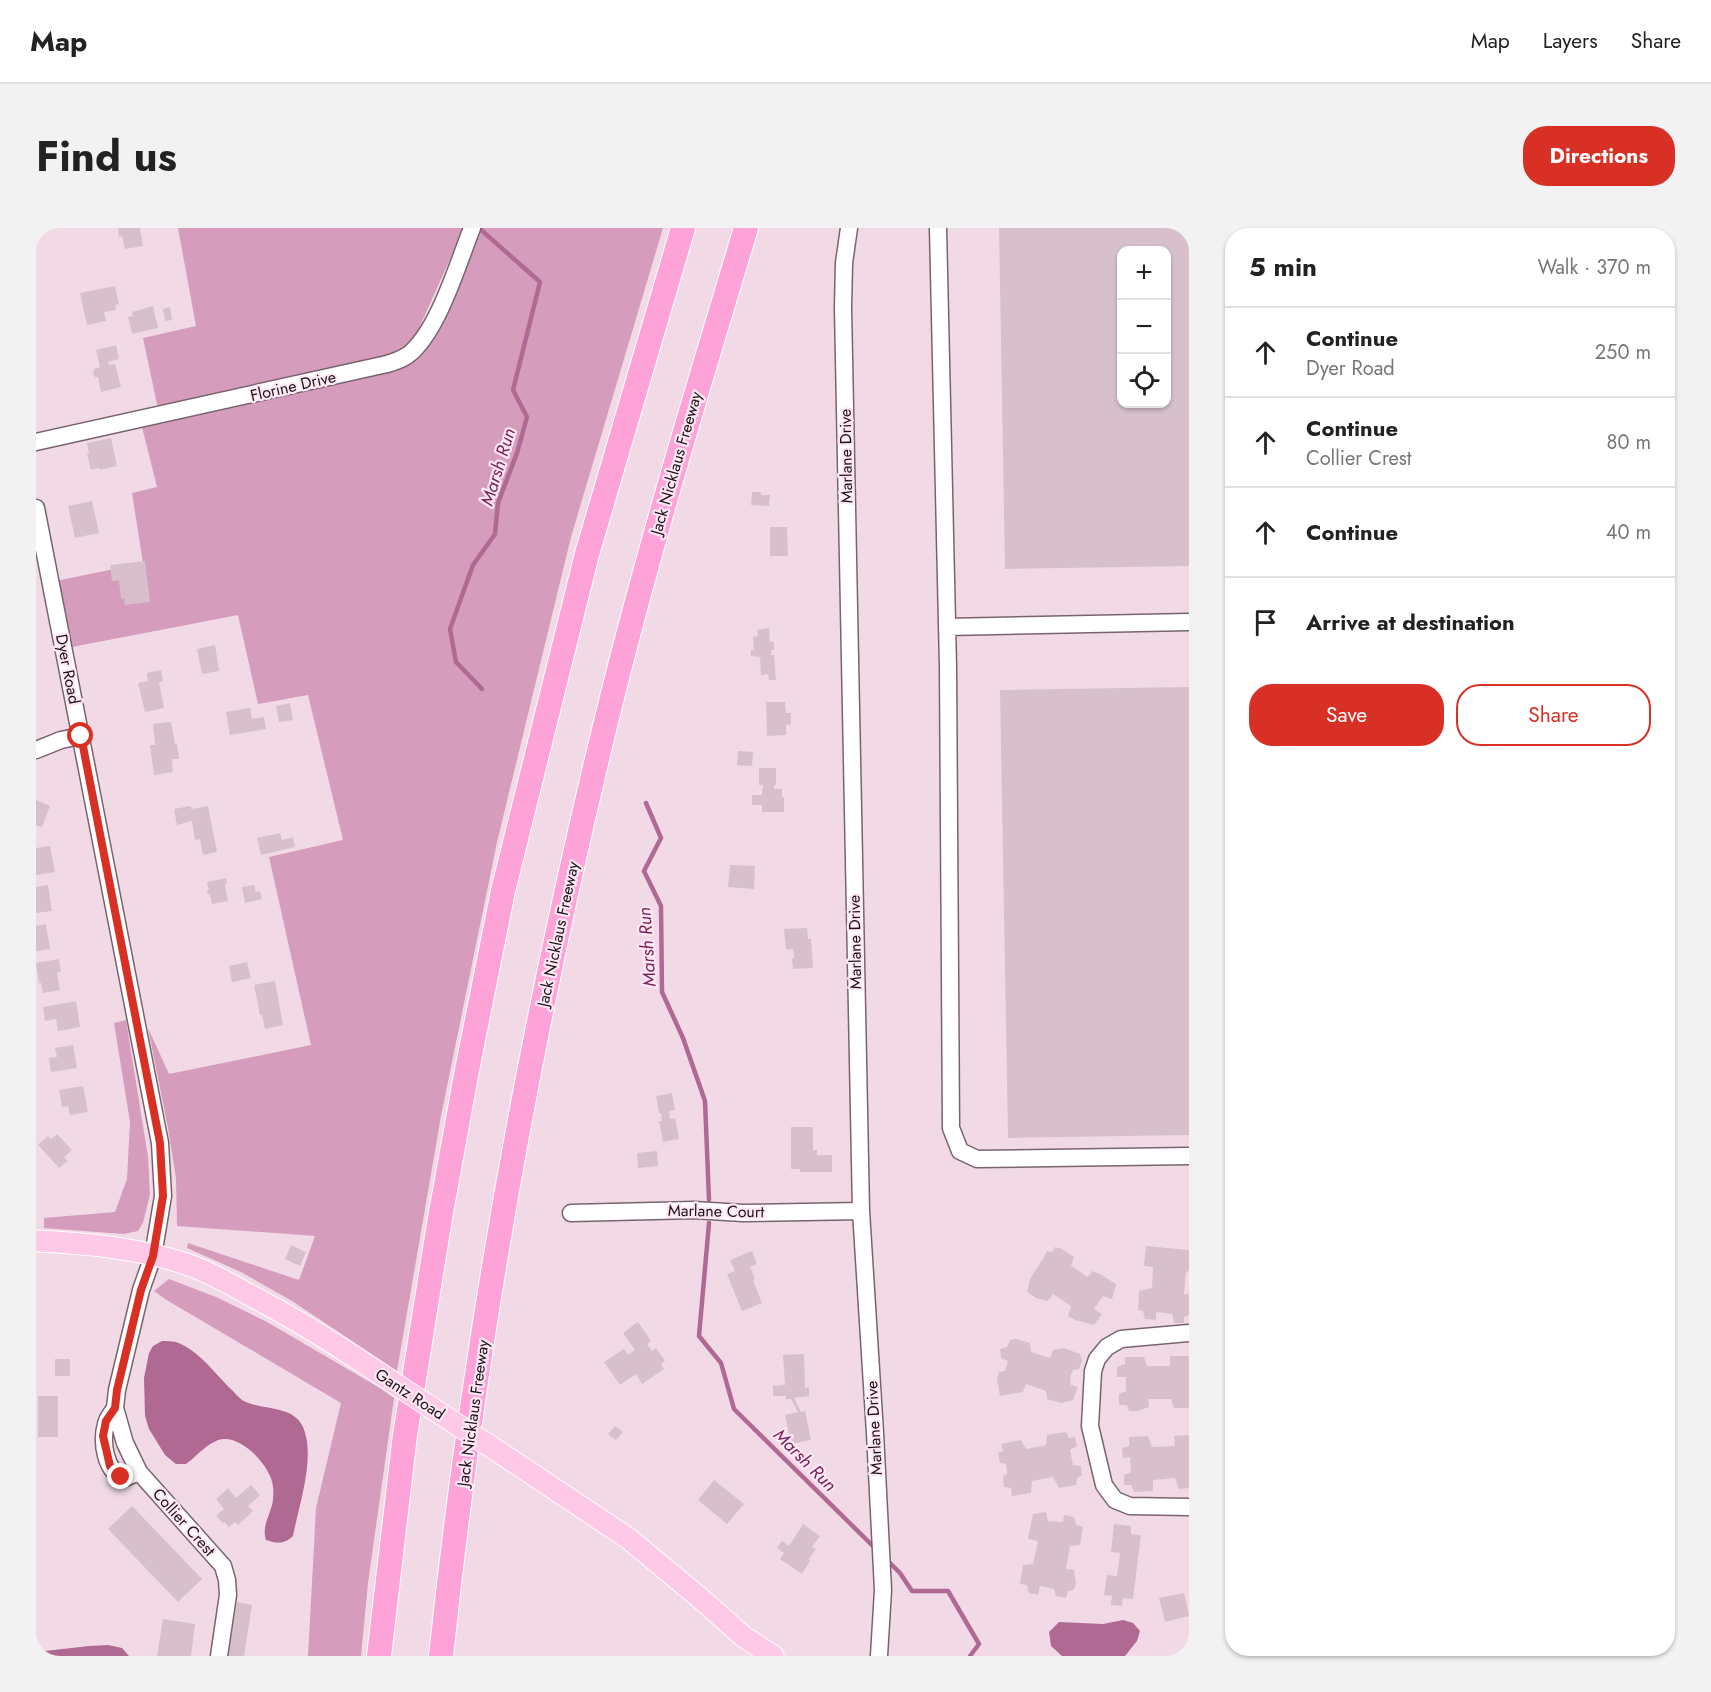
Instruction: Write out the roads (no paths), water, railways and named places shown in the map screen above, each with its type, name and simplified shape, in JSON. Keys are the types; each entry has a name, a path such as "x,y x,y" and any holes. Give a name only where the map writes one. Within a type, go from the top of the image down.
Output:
{"highway":[{"path":"379,1656 405,1435 456,1127 503,891 587,554 683,228"},
{"name":"Jack Nicklaus Freeway","path":"441,1656 465,1461 499,1236 563,906 604,729 647,566 746,228"}],"main road":[{"name":"Gantz Road","path":"36,1241 122,1250 184,1263 206,1271 281,1311 317,1332 629,1539 744,1637 773,1656"}],"street":[{"name":"Marlane Drive","path":"849,228 844,262 843,308 861,1211 881,1566 882,1615 879,1656"},
{"path":"938,228 946,627 951,1128 960,1151 977,1159 1189,1156"},
{"name":"Florine Drive","path":"36,442 231,400 398,360 408,354 429,330 438,314 470,233"},
{"name":"Dyer Road","path":"36,508 160,1143 163,1196 153,1256"},
{"path":"946,627 1189,622"},
{"path":"36,750 61,740 81,736"},
{"name":"Marlane Court","path":"571,1213 694,1210 743,1213 861,1211"},
{"name":"Collier Crest","path":"153,1256 141,1290 117,1390 115,1408 124,1443 139,1472 223,1566 228,1595 219,1656"},
{"path":"1189,1333 1120,1339 1107,1347 1097,1359 1093,1371 1090,1426 1104,1485 1115,1500 1130,1506 1189,1508"},
{"path":"115,1408 106,1421 103,1436 110,1466 116,1475 125,1478 139,1472"}],"waterway":[{"name":"Marsh Run","path":"479,228 540,282 513,390 527,417 517,453 498,503 495,534 473,565 450,629 456,662 482,689"},
{"name":"Marsh Run","path":"646,803 661,838 644,871 661,906 662,992 683,1038 705,1101 709,1200"},
{"name":"Marsh Run","path":"709,1223 699,1336 721,1363 734,1409 877,1550"},
{"name":"Marsh Run","path":"887,1560 900,1573 912,1591 948,1591 979,1644 970,1656"}]}
